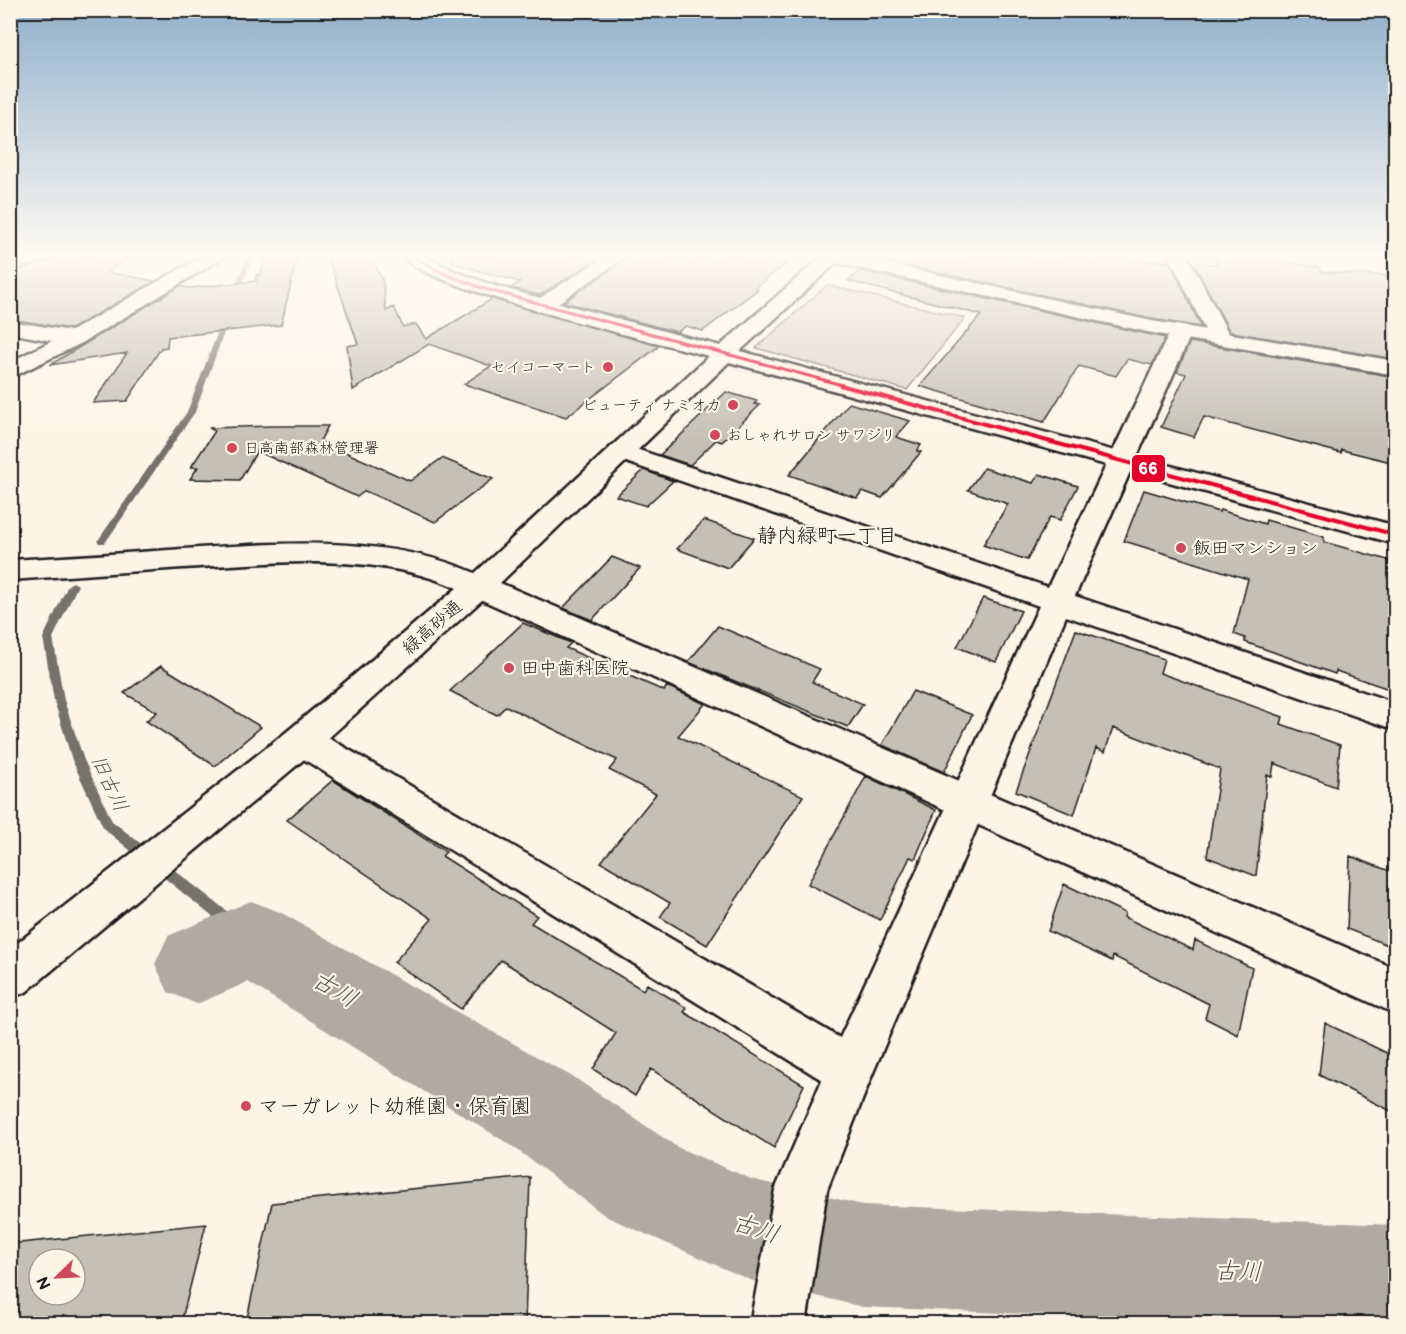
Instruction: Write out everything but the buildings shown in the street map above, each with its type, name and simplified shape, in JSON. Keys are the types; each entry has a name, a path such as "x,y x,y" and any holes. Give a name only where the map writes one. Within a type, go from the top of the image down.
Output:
{"street":[{"path":"10,371 110,317"},
{"path":"588,317 1395,535"},
{"name":"緑高砂通","path":"10,977 302,740 480,585 764,317"},
{"path":"1113,317 1181,332 1395,368"},
{"path":"1210,317 1220,338"},
{"path":"10,327 74,338"},
{"path":"779,1313 801,1190 849,1070 1057,601 1181,332"},
{"path":"621,452 1395,717"},
{"path":"10,570 280,554 378,556 417,564 480,585 1395,993"},
{"path":"302,740 849,1070"}],"shaded area":[{"path":"791,317 965,318 907,390 756,348"}],"waterway":[{"name":"旧古川","path":"102,541 191,412 226,319"},
{"name":"旧古川","path":"73,585 48,638 59,700 78,760 108,825 251,939"},
{"name":"古川","path":"197,964 251,939 545,1113 642,1182 750,1229 863,1256 1396,1277"}],"transit line":[{"name":"66","path":"590,317 1396,535"}],"place":[{"name":"セイコーマート","path":"608,367"},
{"name":"ビューティ ナミオカ","path":"733,405"},
{"name":"おしゃれサロン サワジリ","path":"715,435"},
{"name":"日高南部森林管理署","path":"232,448"},
{"name":"飯田マンション","path":"1181,548"},
{"name":"田中歯科医院","path":"509,668"},
{"name":"マーガレット幼稚園・保育園","path":"246,1106"}],"district":[{"name":"静内緑町一丁目","path":"827,535"}]}
